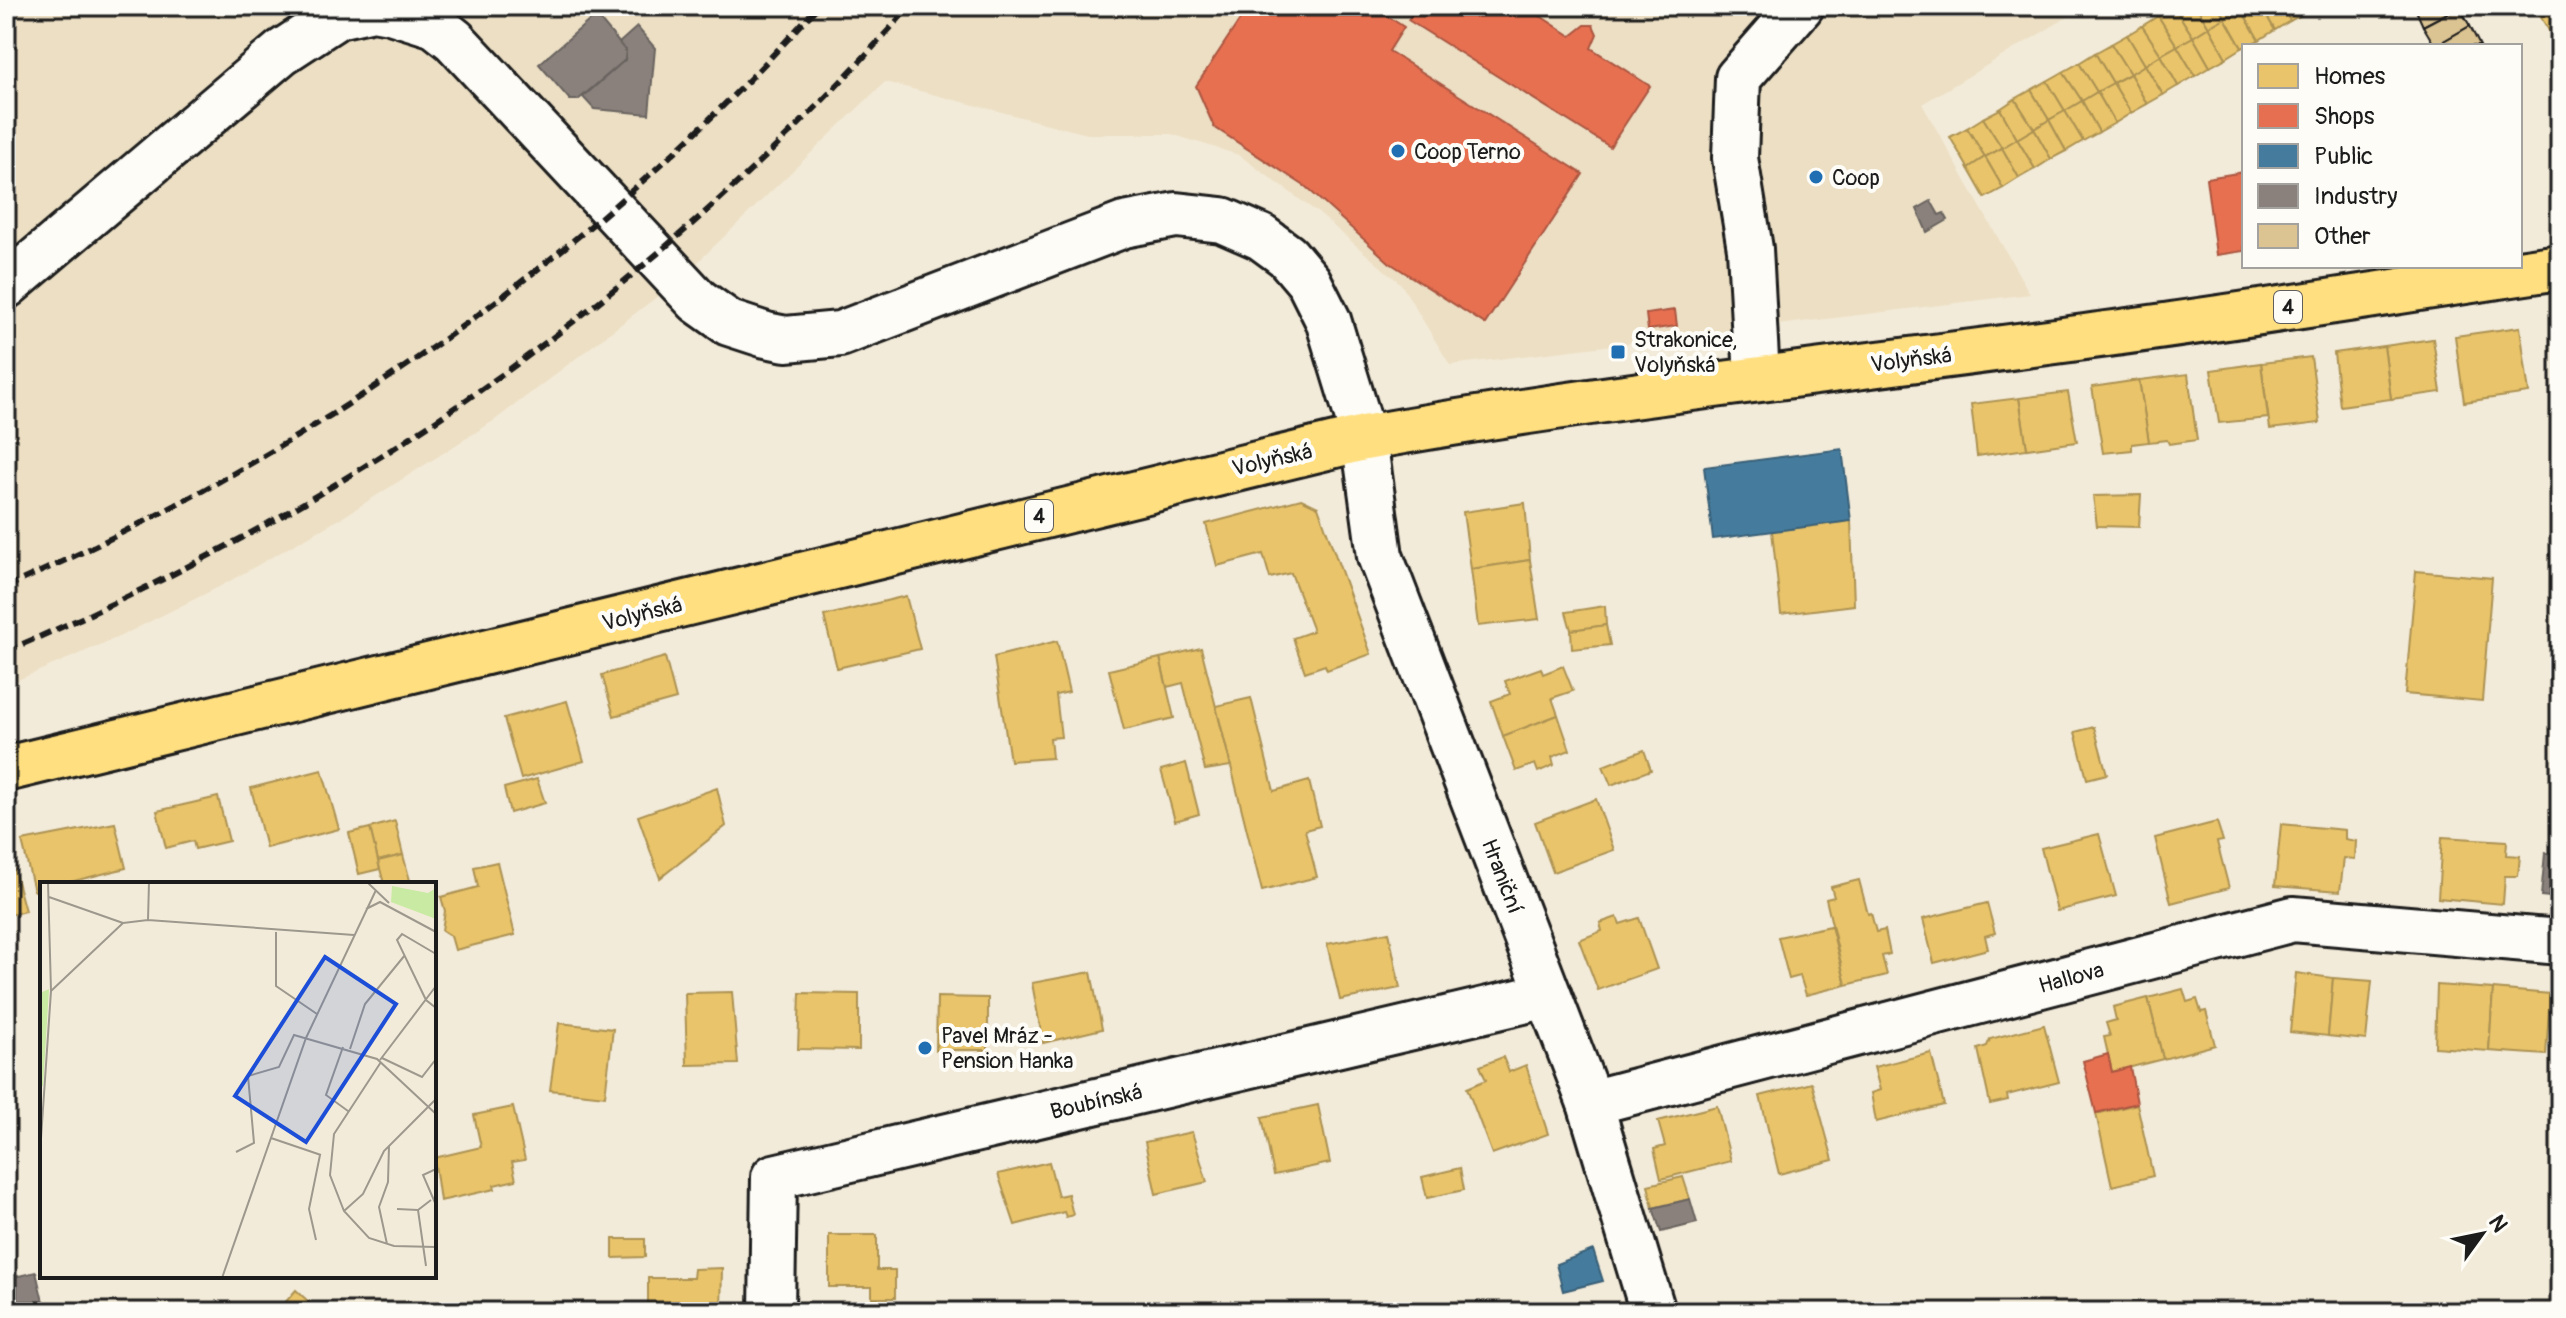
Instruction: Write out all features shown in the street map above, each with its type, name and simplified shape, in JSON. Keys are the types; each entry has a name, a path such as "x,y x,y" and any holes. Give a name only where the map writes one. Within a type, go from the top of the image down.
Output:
{"main road":[{"name":"Volyňská","path":"6,769 1364,438 1470,419 1757,378 2086,337 2560,267"}],"street":[{"path":"1757,378 1750,249 1735,158 1738,78 1801,6"},
{"name":"Hraniční","path":"6,286 282,52 337,16 373,8 435,25 454,40 698,301 729,323 786,339 840,334 1124,225 1176,215 1222,220 1261,237 1287,256 1309,282 1328,320 1364,438 1380,556 1590,1103 1653,1312"},
{"name":"Hallova","path":"1590,1103 2293,919 2560,942"},
{"name":"Boubínská","path":"772,1312 774,1177 1548,995"}],"shaded area":[{"path":"6,6 2086,6 1922,104 2030,294 1450,365 1401,284 1317,212 1239,155 1171,134 1087,134 885,82 679,280 495,420 343,517 219,587 121,636 6,685"}],"building: Homes":[{"path":"2196,6 2218,6 2225,18 2209,27"},
{"path":"2196,6 2209,27 2193,37 2174,7"},
{"path":"2218,6 2239,6 2241,9 2225,18"},
{"path":"2261,6 2275,30 2259,40 2241,9"},
{"path":"2261,6 2282,6 2290,21 2275,30"},
{"path":"2282,6 2303,6 2307,12 2290,21"},
{"path":"2534,6 2560,6 2560,29 2551,34"},
{"path":"2174,7 2193,37 2177,46 2158,16"},
{"path":"2241,9 2259,40 2242,44 2242,48 2225,18"},
{"path":"2158,16 2177,46 2161,55 2142,26"},
{"path":"2225,18 2242,48 2226,58 2209,27"},
{"path":"2142,26 2161,55 2145,65 2127,35"},
{"path":"2209,27 2226,58 2210,67 2193,37"},
{"path":"2127,35 2145,65 2130,74 2111,44"},
{"path":"2193,37 2210,67 2195,76 2177,46"},
{"path":"2111,44 2130,74 2113,83 2095,53"},
{"path":"2177,46 2195,76 2178,86 2161,55"},
{"path":"2095,53 2113,83 2097,92 2079,63"},
{"path":"2161,55 2178,86 2163,95 2145,65"},
{"path":"2079,63 2097,92 2082,101 2063,72"},
{"path":"2145,65 2163,95 2147,104 2130,74"},
{"path":"2063,72 2082,101 2065,111 2047,81"},
{"path":"2130,74 2147,104 2131,113 2113,83"},
{"path":"2047,81 2065,111 2049,120 2031,90"},
{"path":"2113,83 2131,113 2115,123 2097,92"},
{"path":"2031,90 2049,120 2034,129 2015,99"},
{"path":"2097,92 2115,123 2099,132 2082,101"},
{"path":"2015,99 2034,129 2017,139 2000,109"},
{"path":"2082,101 2099,132 2083,141 2065,111"},
{"path":"2000,109 2017,139 2002,148 1983,118"},
{"path":"2065,111 2083,141 2066,151 2049,120"},
{"path":"1983,118 2002,148 1985,157 1967,128"},
{"path":"2049,120 2066,151 2051,159 2034,129"},
{"path":"1967,128 1985,157 1968,168 1950,137"},
{"path":"2034,129 2051,159 2035,169 2017,139"},
{"path":"2017,139 2035,169 2019,178 2002,148"},
{"path":"2002,148 2019,178 2003,188 1985,157"},
{"path":"1985,157 2003,188 1985,198 1968,168"},
{"path":"2520,327 2529,393 2464,402 2455,336"},
{"path":"2433,339 2441,392 2391,399 2384,346"},
{"path":"2384,346 2391,399 2340,406 2334,353"},
{"path":"2311,357 2320,423 2270,429 2261,363"},
{"path":"2261,363 2268,418 2219,423 2211,370"},
{"path":"2188,374 2197,440 2169,444 2167,440 2149,442 2139,380"},
{"path":"2139,380 2149,442 2132,444 2132,450 2103,453 2092,387"},
{"path":"2068,392 2077,442 2027,449 2019,398"},
{"path":"2019,398 2027,449 1977,456 1971,404"},
{"path":"2141,495 2139,527 2097,526 2093,496"},
{"path":"1301,499 1318,507 1371,654 1327,670 1325,665 1305,672 1293,638 1313,631 1291,573 1270,578 1263,554 1217,566 1206,524"},
{"path":"1525,503 1530,560 1471,569 1463,512"},
{"path":"1851,521 1854,605 1781,614 1772,531"},
{"path":"1530,560 1539,619 1478,626 1471,569"},
{"path":"2416,571 2492,578 2482,701 2405,694"},
{"path":"906,596 920,649 837,668 824,616"},
{"path":"1605,606 1606,625 1571,630 1566,612"},
{"path":"1606,625 1610,645 1572,649 1571,630"},
{"path":"1057,641 1069,692 1056,695 1061,737 1050,738 1052,758 1010,761 994,657"},
{"path":"1201,648 1231,766 1205,770 1183,683 1167,687 1160,658"},
{"path":"665,657 676,699 614,716 602,675"},
{"path":"1160,658 1174,718 1124,730 1109,670"},
{"path":"1563,666 1573,691 1552,698 1558,715 1503,736 1491,701 1510,694 1505,681 1541,668 1543,674"},
{"path":"1251,698 1274,791 1309,781 1320,826 1305,830 1317,877 1262,891 1216,706"},
{"path":"567,701 584,761 521,779 504,718"},
{"path":"1558,715 1570,750 1552,757 1554,765 1538,772 1535,764 1516,771 1503,736"},
{"path":"2094,727 2107,774 2087,779 2075,732"},
{"path":"1644,750 1651,770 1611,785 1603,766"},
{"path":"1186,763 1199,814 1175,821 1161,770"},
{"path":"322,770 339,829 266,848 251,788"},
{"path":"537,779 545,803 510,813 504,788"},
{"path":"717,788 726,826 660,878 638,816"},
{"path":"218,797 229,841 195,849 193,841 166,848 157,811"},
{"path":"1596,799 1614,850 1553,872 1535,822"},
{"path":"395,821 403,855 378,861 370,828"},
{"path":"2217,822 2223,841 2217,842 2229,888 2171,903 2155,838"},
{"path":"115,823 126,868 70,882 40,882 40,890 34,891 22,841"},
{"path":"2281,824 2345,830 2345,839 2356,841 2355,859 2344,858 2340,891 2275,886"},
{"path":"370,828 380,869 359,874 349,833"},
{"path":"2099,834 2116,896 2057,911 2041,848"},
{"path":"2442,837 2507,841 2506,855 2520,856 2518,876 2505,876 2503,904 2438,898"},
{"path":"6,849 25,911 6,916"},
{"path":"403,855 410,882 383,882 378,861"},
{"path":"497,862 515,935 455,950 451,936 442,930 445,911 441,897 478,887 474,867"},
{"path":"1859,880 1868,914 1871,913 1876,932 1885,930 1890,954 1882,956 1887,975 1846,985 1826,899 1834,897 1831,887"},
{"path":"1987,903 1995,933 1985,936 1988,949 1934,963 1923,919"},
{"path":"1617,917 1620,924 1639,918 1657,969 1598,990 1579,940 1602,931 1600,923"},
{"path":"1831,926 1846,985 1806,995 1800,976 1789,979 1778,937"},
{"path":"1389,932 1400,988 1340,1000 1327,944"},
{"path":"1091,972 1102,1029 1043,1043 1032,983"},
{"path":"2296,973 2333,978 2328,1036 2290,1032"},
{"path":"2333,978 2372,981 2366,1040 2328,1036"},
{"path":"2437,985 2493,989 2489,1051 2435,1047"},
{"path":"2183,989 2187,1002 2197,999 2201,1012 2206,1011 2215,1045 2163,1059 2148,998"},
{"path":"2493,989 2550,994 2546,1055 2489,1051"},
{"path":"732,992 738,1064 687,1065 685,993"},
{"path":"800,993 859,994 859,1050 798,1049"},
{"path":"937,997 988,998 988,1050 936,1050"},
{"path":"2148,998 2163,1059 2112,1072 2104,1037 2110,1036 2106,1023 2116,1020 2113,1007"},
{"path":"559,1023 613,1029 605,1096 550,1090"},
{"path":"2044,1025 2059,1082 2007,1095 2008,1100 1990,1104 1978,1049 1987,1046 1990,1039"},
{"path":"1931,1053 1944,1105 1876,1122 1871,1093 1880,1090 1874,1067"},
{"path":"1503,1057 1509,1072 1526,1065 1548,1134 1492,1154 1467,1088 1486,1080 1480,1066"},
{"path":"1812,1083 1833,1160 1779,1174 1760,1096"},
{"path":"2137,1104 2153,1176 2112,1186 2096,1114"},
{"path":"1318,1105 1330,1163 1274,1175 1262,1117"},
{"path":"1717,1106 1731,1161 1661,1179 1654,1149 1665,1146 1658,1121"},
{"path":"513,1107 525,1160 512,1162 516,1180 494,1185 495,1189 440,1201 436,1158 481,1147 474,1115"},
{"path":"1192,1132 1207,1182 1156,1194 1145,1142"},
{"path":"1049,1162 1058,1196 1068,1194 1073,1215 1066,1217 1064,1212 1015,1225 998,1174"},
{"path":"1460,1168 1464,1190 1427,1198 1422,1177"},
{"path":"1683,1177 1690,1199 1653,1208 1648,1185"},
{"path":"829,1235 877,1235 877,1270 895,1270 895,1298 872,1298 872,1287 829,1287"},
{"path":"613,1239 645,1239 645,1257 613,1258"},
{"path":"722,1268 721,1312 648,1312 648,1278 693,1278 694,1269"},
{"path":"296,1290 309,1302 300,1312 277,1312"}],"building: Shops":[{"name":"Coop Terno","path":"1249,6 1372,6 1404,27 1389,51 1583,174 1485,324 1390,263 1306,187 1214,127 1196,86"},
{"path":"1417,6 1525,6 1571,36 1585,25 1593,25 1597,34 1591,48 1650,86 1610,147 1408,20"},
{"path":"2242,172 2242,251 2216,255 2206,178"},
{"path":"1675,310 1677,326 1648,330 1646,314"},
{"path":"2108,1054 2112,1072 2130,1067 2137,1103 2096,1113 2083,1061"}],"building: Public":[{"path":"1842,449 1851,521 1713,539 1704,467"},
{"path":"1593,1250 1603,1281 1563,1291 1556,1264"}],"building: Industry":[{"path":"596,15 626,51 625,60 578,100 570,100 539,64"},
{"path":"637,27 655,48 649,114 594,109 583,97 625,60 626,51 619,43"},
{"path":"1931,201 1939,215 1944,213 1948,220 1927,232 1917,209"},
{"path":"2545,853 2560,855 2560,898 2541,896"},
{"path":"1690,1199 1697,1223 1661,1232 1653,1208"},
{"path":"36,1272 45,1310 18,1312 10,1278"}],"building: Other":[{"path":"2414,6 2458,6 2459,7 2423,26"},
{"path":"2459,7 2470,26 2434,44 2423,26"},
{"path":"2470,26 2479,44 2438,44"}],"railway":[{"path":"6,587 119,534 230,475 338,410 443,340 544,264 640,183 732,97 818,6"},
{"path":"6,651 134,593 258,529 379,458 495,380 606,296 713,205 814,108 910,6"}],"place":[{"name":"Coop Terno","path":"1398,151"},
{"name":"Coop","path":"1816,177"},
{"name":"Strakonice, Volyňská","path":"1618,352"},
{"name":"Pavel Mráz - Pension Hanka","path":"925,1048"}]}
